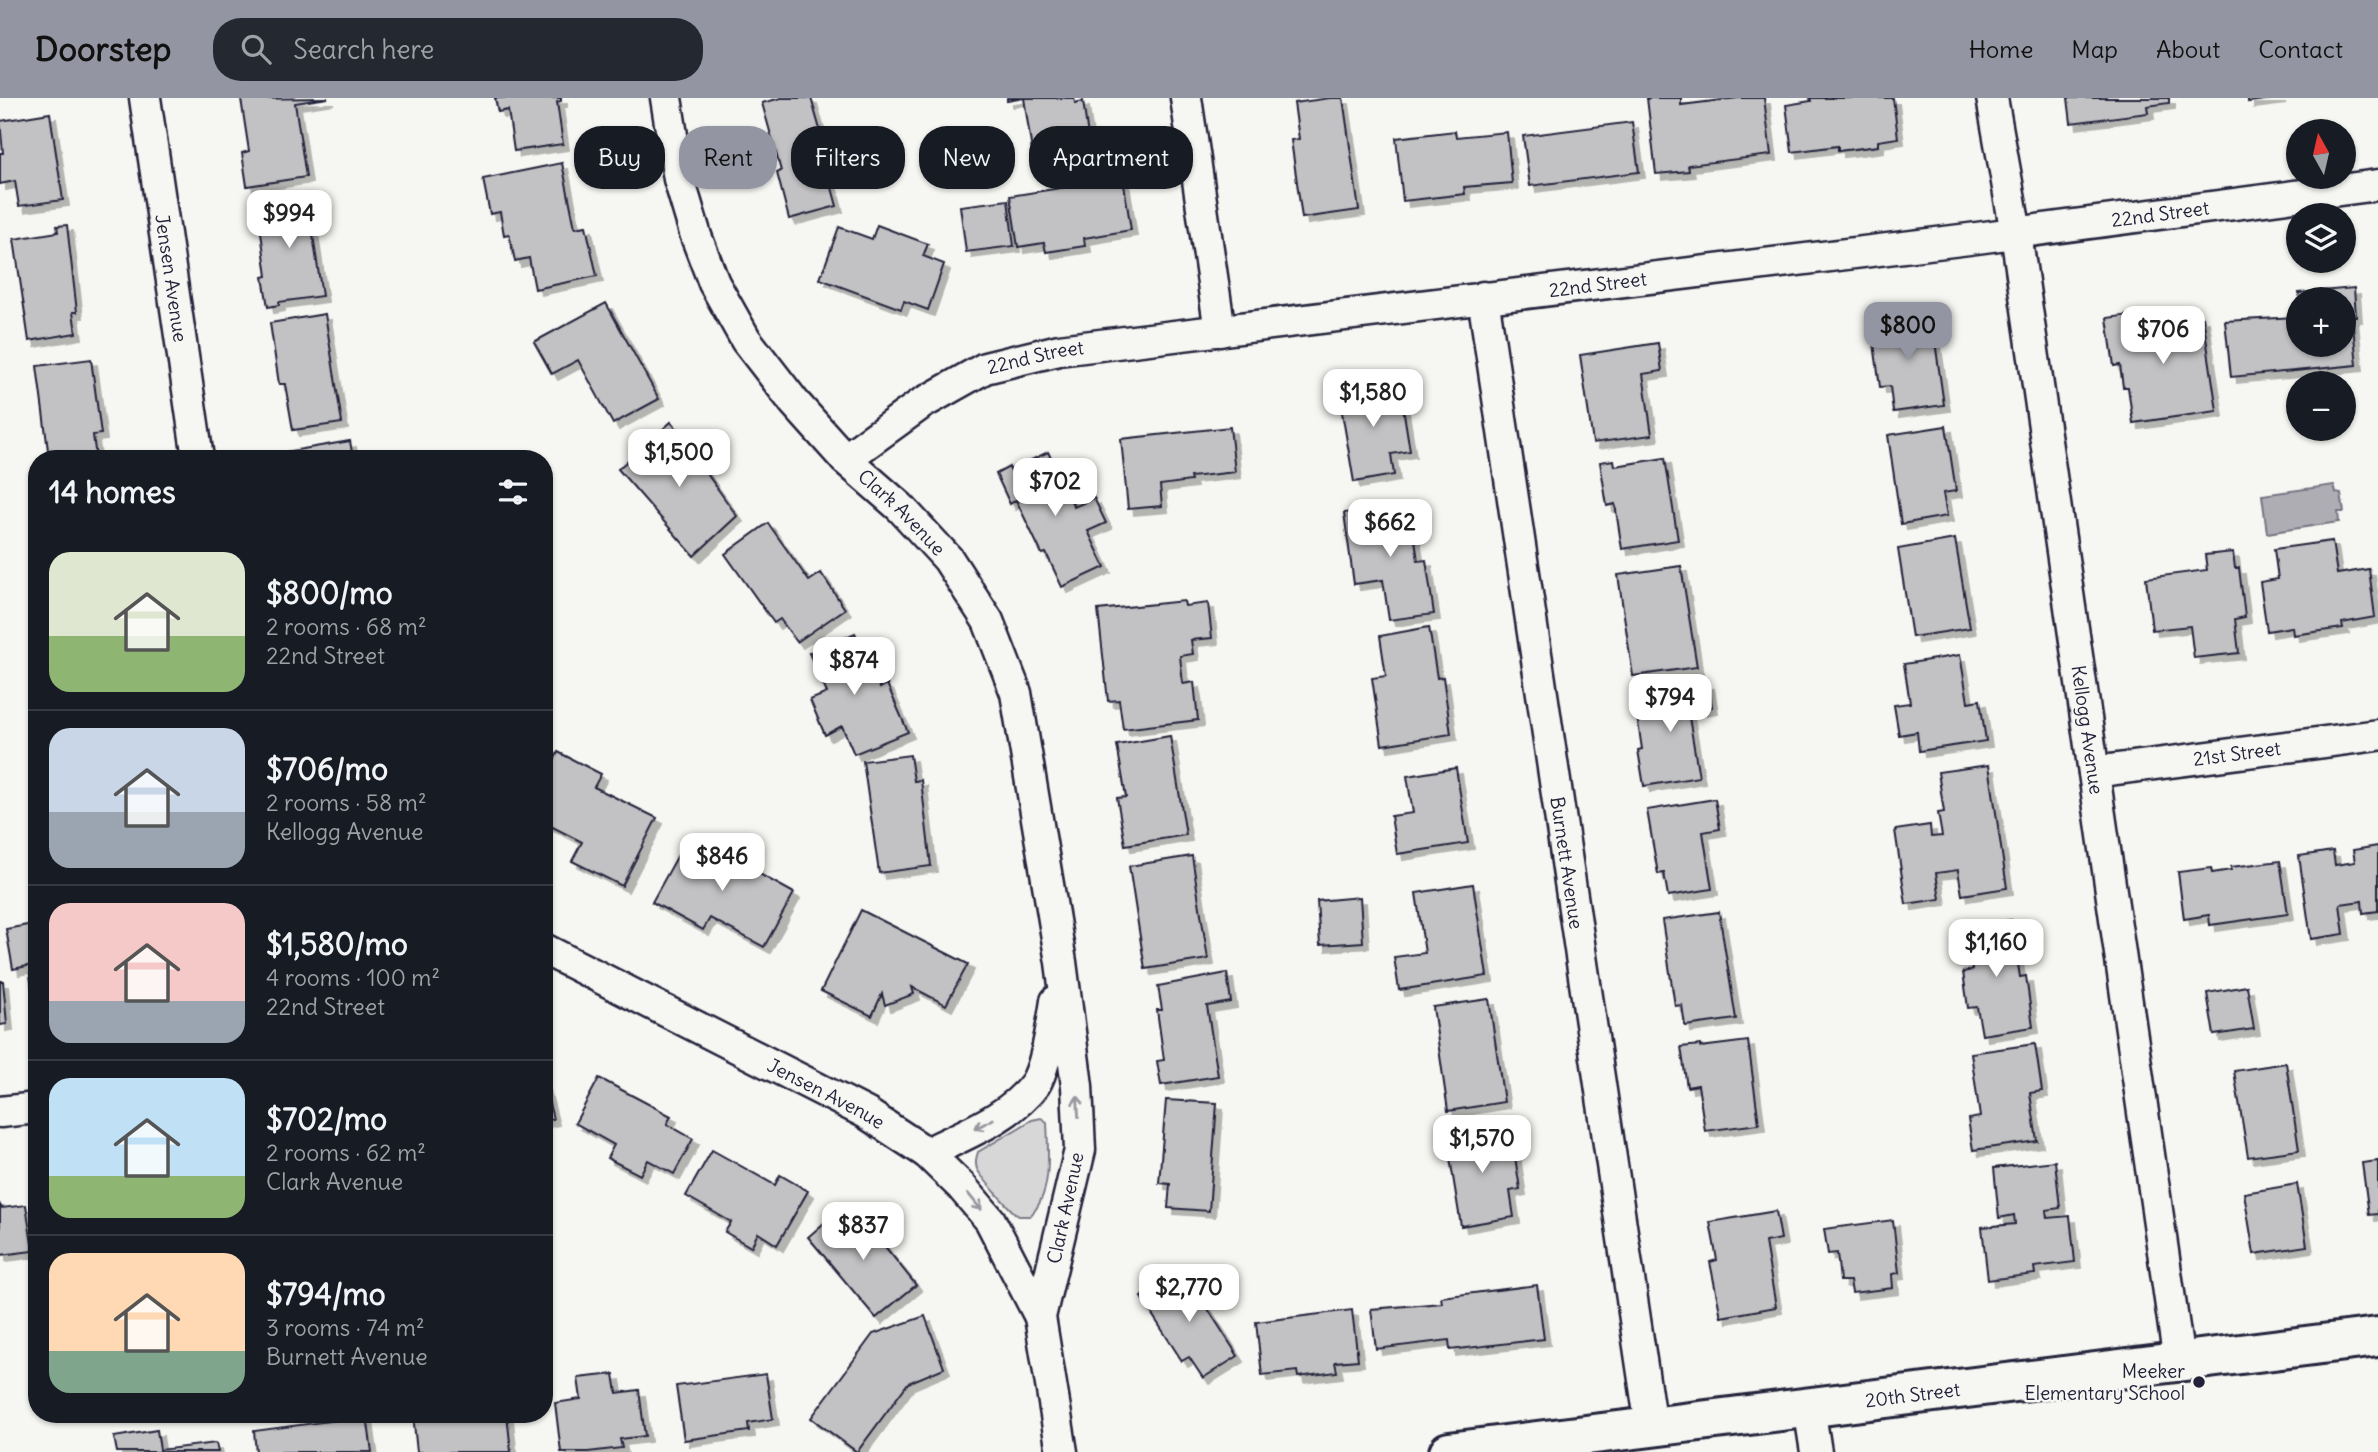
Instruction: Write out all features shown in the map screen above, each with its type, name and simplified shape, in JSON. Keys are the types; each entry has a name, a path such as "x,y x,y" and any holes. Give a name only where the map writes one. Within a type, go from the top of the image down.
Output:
{"street":[{"name":"Jensen Avenue","path":"145,98 197,450"},
{"name":"Clark Avenue","path":"666,98 679,178 696,236 714,283 746,340 794,402 845,459 900,508 948,559 988,621 1016,692 1060,962 1077,1086 1080,1150 1040,1317 1062,1452"},
{"path":"1186,98 1220,331"},
{"name":"Kellogg Avenue","path":"1992,98 2017,233 2179,1362"},
{"name":"22nd Street","path":"845,459 921,404 985,368 1059,350 2017,233 2378,185"},
{"name":"Burnett Avenue","path":"1483,298 1651,1427"},
{"name":"21st Street","path":"2094,772 2378,735"},
{"name":"Jensen Avenue","path":"553,954 866,1113 927,1153 961,1186 989,1220 1040,1317"},
{"name":"Clark Avenue","path":"927,1153 1006,1112 1036,1083 1051,1035 1060,962"},
{"path":"0,1112 28,1109"},
{"name":"20th Street","path":"1449,1452 2378,1337"},
{"path":"1809,1407 1816,1452"}],"shaded area":[{"path":"2334,485 2336,493 2341,494 2344,512 2338,512 2339,522 2267,533 2262,495"},
{"path":"1041,1118 1047,1122 1046,1184 1037,1207 1030,1216 1019,1216 979,1172 977,1156 978,1152 1032,1120"}],"building":[{"path":"328,98 295,103 306,177 247,186 242,153 249,151 241,99"},
{"path":"495,98 561,98 561,101 557,102 563,144 514,151 508,110 498,112"},
{"path":"781,98 811,98 819,126 791,126 791,189 832,189 837,206 789,219 777,173 781,171 777,157 777,126 768,126 762,103"},
{"path":"1024,98 1074,98 1075,103 1083,101 1087,126 1029,126 1029,131"},
{"path":"1343,98 1359,210 1302,218 1291,140 1299,139 1294,103"},
{"path":"1647,98 1681,98 1681,105 1738,98 1764,98 1771,155 1688,165 1689,171 1656,174"},
{"path":"1810,98 1893,98 1898,138 1878,141 1878,146 1838,151 1838,146 1792,152 1786,105 1811,101"},
{"path":"2068,98 2169,98 2169,103 2147,106 2148,113 2071,123"},
{"path":"2248,98 2280,98 2248,102"},
{"path":"50,113 63,200 19,206 15,181 0,184 0,153 3,153 0,121"},
{"path":"1632,122 1639,172 1530,186 1523,136"},
{"path":"1455,131 1456,137 1507,132 1512,183 1464,187 1465,194 1403,201 1396,138"},
{"path":"562,163 575,228 586,226 597,276 535,289 529,258 515,261 509,234 504,235 500,212 490,214 483,179"},
{"path":"1054,189 1125,189 1131,230 1084,238 1085,246 1046,252 1044,243 1018,247 1010,196"},
{"path":"307,194 322,296 279,302 279,305 268,307 263,277 267,276 259,201"},
{"path":"1008,200 1014,246 966,252 960,206"},
{"path":"67,225 77,312 73,312 76,333 29,341 14,239 58,232 57,226"},
{"path":"877,225 928,244 923,256 944,264 928,310 904,301 901,309 820,279 839,227 872,239"},
{"path":"606,303 659,399 613,424 578,360 552,374 534,342"},
{"path":"2152,312 2154,324 2203,317 2217,411 2133,423 2128,387 2123,387 2120,365 2114,366 2107,318"},
{"path":"1931,313 1944,405 1893,412 1890,386 1880,387 1871,322"},
{"path":"325,314 342,423 293,430 285,384 279,384 270,323"},
{"path":"2286,318 2286,357 2356,355 2357,365 2231,377 2225,321"},
{"path":"1658,343 1662,371 1643,374 1652,435 1593,443 1580,355"},
{"path":"91,359 101,434 93,435 95,450 48,450 37,366"},
{"path":"1390,380 1394,409 1403,407 1410,451 1391,454 1394,475 1354,482 1338,389"},
{"path":"671,422 707,464 703,468 737,516 694,556 618,469"},
{"path":"1946,426 1956,491 1943,493 1947,516 1901,524 1888,435"},
{"path":"1230,427 1235,472 1190,477 1191,481 1160,485 1162,506 1128,509 1121,439"},
{"path":"350,441 352,450 297,450"},
{"path":"1048,452 1074,507 1094,498 1106,523 1088,531 1105,567 1062,587 1046,553 1042,554 1016,500 1010,504 996,474"},
{"path":"1665,458 1678,540 1622,549 1615,504 1607,506 1600,462 1614,460 1615,466"},
{"path":"1410,504 1418,561 1426,560 1434,614 1389,620 1383,580 1354,584 1344,513"},
{"path":"768,523 809,581 821,573 845,609 797,642 780,619 774,623 725,554"},
{"path":"1955,539 1970,628 1912,637 1898,549"},
{"path":"2332,541 2337,574 2369,569 2375,617 2342,623 2343,628 2293,635 2292,627 2267,631 2260,582 2278,579 2274,549"},
{"path":"2233,552 2235,568 2239,568 2245,617 2235,619 2239,653 2194,658 2190,626 2152,630 2146,578 2207,570 2205,555"},
{"path":"1681,566 1697,667 1633,676 1618,575"},
{"path":"1184,601 1185,606 1208,603 1212,638 1191,640 1193,654 1180,656 1183,684 1194,682 1198,720 1123,729 1119,700 1108,701 1098,610"},
{"path":"1429,627 1437,678 1443,677 1451,734 1382,745 1372,678 1386,676 1380,636"},
{"path":"855,633 880,688 887,684 908,732 854,754 842,726 825,735 810,700 827,693 809,653"},
{"path":"1960,655 1968,702 1980,700 1986,741 1919,751 1917,732 1899,735 1894,705 1910,703 1904,664"},
{"path":"1708,683 1712,707 1688,711 1699,777 1644,786 1638,750 1642,749 1637,716 1646,715 1643,694"},
{"path":"1170,736 1186,835 1125,845 1117,798 1126,797 1117,745"},
{"path":"558,752 601,774 594,787 657,818 622,886 572,861 582,842 553,827 553,763"},
{"path":"910,755 914,781 921,780 931,866 879,873 863,761"},
{"path":"1989,765 2007,888 1962,895 1958,870 1936,873 1940,899 1906,904 1895,830 1930,825 1931,837 1942,836 1938,813 1944,812 1938,772"},
{"path":"1456,768 1468,843 1397,854 1391,816 1413,813 1407,776"},
{"path":"1715,799 1720,829 1703,832 1712,889 1668,896 1664,873 1658,874 1647,810"},
{"path":"689,835 794,893 764,947 710,918 703,930 652,902"},
{"path":"2378,846 2378,911 2363,913 2362,901 2340,904 2344,934 2311,939 2299,856 2333,851 2335,865 2355,862 2353,850"},
{"path":"1192,856 1208,959 1145,969 1129,866"},
{"path":"2280,861 2288,914 2210,925 2209,915 2184,919 2178,872 2211,868 2212,873 2231,870 2231,867"},
{"path":"1473,884 1487,976 1399,990 1394,957 1425,953 1416,893"},
{"path":"1360,897 1363,942 1320,945 1317,901"},
{"path":"861,910 968,964 946,1005 912,987 914,994 885,1005 882,994 872,1016 821,991"},
{"path":"1719,912 1736,1019 1685,1026 1682,1005 1675,1006 1662,920"},
{"path":"2011,920 2020,977 2026,976 2033,1027 1982,1035 1977,1007 1968,1008 1963,972 1972,970 1965,927"},
{"path":"28,925 28,966 13,969 6,929"},
{"path":"1227,973 1231,1002 1207,1006 1218,1076 1161,1085 1157,1061 1164,1060 1157,1010 1162,1010 1158,986"},
{"path":"0,981 3,981 7,1024 0,1025"},
{"path":"2247,986 2254,1029 2214,1035 2207,993"},
{"path":"1489,999 1504,1102 1448,1111 1433,1007"},
{"path":"1748,1041 1759,1124 1705,1131 1698,1085 1687,1087 1681,1047"},
{"path":"2035,1044 2042,1091 2030,1093 2037,1141 1973,1150 1968,1119 1980,1117 1971,1053"},
{"path":"2286,1063 2299,1150 2248,1157 2234,1071"},
{"path":"599,1078 671,1116 667,1124 693,1139 674,1174 648,1160 640,1175 607,1158 614,1145 575,1123"},
{"path":"1166,1100 1217,1103 1209,1211 1168,1208 1170,1184 1159,1183"},
{"path":"1463,1123 1464,1130 1487,1126 1490,1148 1513,1144 1520,1189 1510,1191 1514,1217 1461,1226 1446,1133 1450,1133 1449,1125"},
{"path":"712,1150 775,1185 780,1175 808,1191 777,1245 758,1233 751,1247 725,1232 731,1222 686,1196"},
{"path":"2055,1161 2060,1208 2046,1210 2047,1218 2070,1216 2075,1262 2034,1267 2035,1274 1988,1280 1982,1227 2015,1224 2014,1215 1999,1218 1994,1168"},
{"path":"2378,1161 2378,1214 2369,1215 2362,1163"},
{"path":"2297,1184 2307,1246 2254,1254 2244,1193"},
{"path":"0,1205 2,1208 26,1205 28,1252 0,1255"},
{"path":"839,1210 853,1226 862,1218 916,1285 876,1318 808,1237"},
{"path":"1776,1211 1781,1239 1765,1242 1776,1307 1721,1317 1710,1262 1717,1260 1710,1222"},
{"path":"1893,1220 1899,1273 1892,1274 1893,1288 1852,1293 1850,1281 1840,1281 1837,1253 1828,1254 1824,1229"},
{"path":"1183,1270 1238,1356 1203,1378 1189,1357 1182,1361 1141,1297"},
{"path":"1537,1285 1544,1339 1450,1350 1449,1340 1376,1349 1371,1309 1442,1303 1441,1297"},
{"path":"1352,1310 1358,1360 1335,1362 1337,1372 1298,1377 1297,1371 1262,1375 1256,1322"},
{"path":"925,1316 944,1368 908,1383 857,1452 811,1418 873,1334"},
{"path":"614,1374 617,1393 639,1390 645,1436 620,1439 622,1448 561,1452 555,1403 581,1399 578,1378"},
{"path":"766,1374 773,1419 748,1423 749,1431 684,1440 676,1386"},
{"path":"314,1423 368,1423 372,1452 256,1452 254,1431"},
{"path":"414,1423 508,1423 511,1452 417,1452"},
{"path":"157,1430 160,1450 216,1443 218,1452 117,1452 114,1437"}],"place":[{"name":"Meeker Elementary School","path":"2199,1382"}]}
